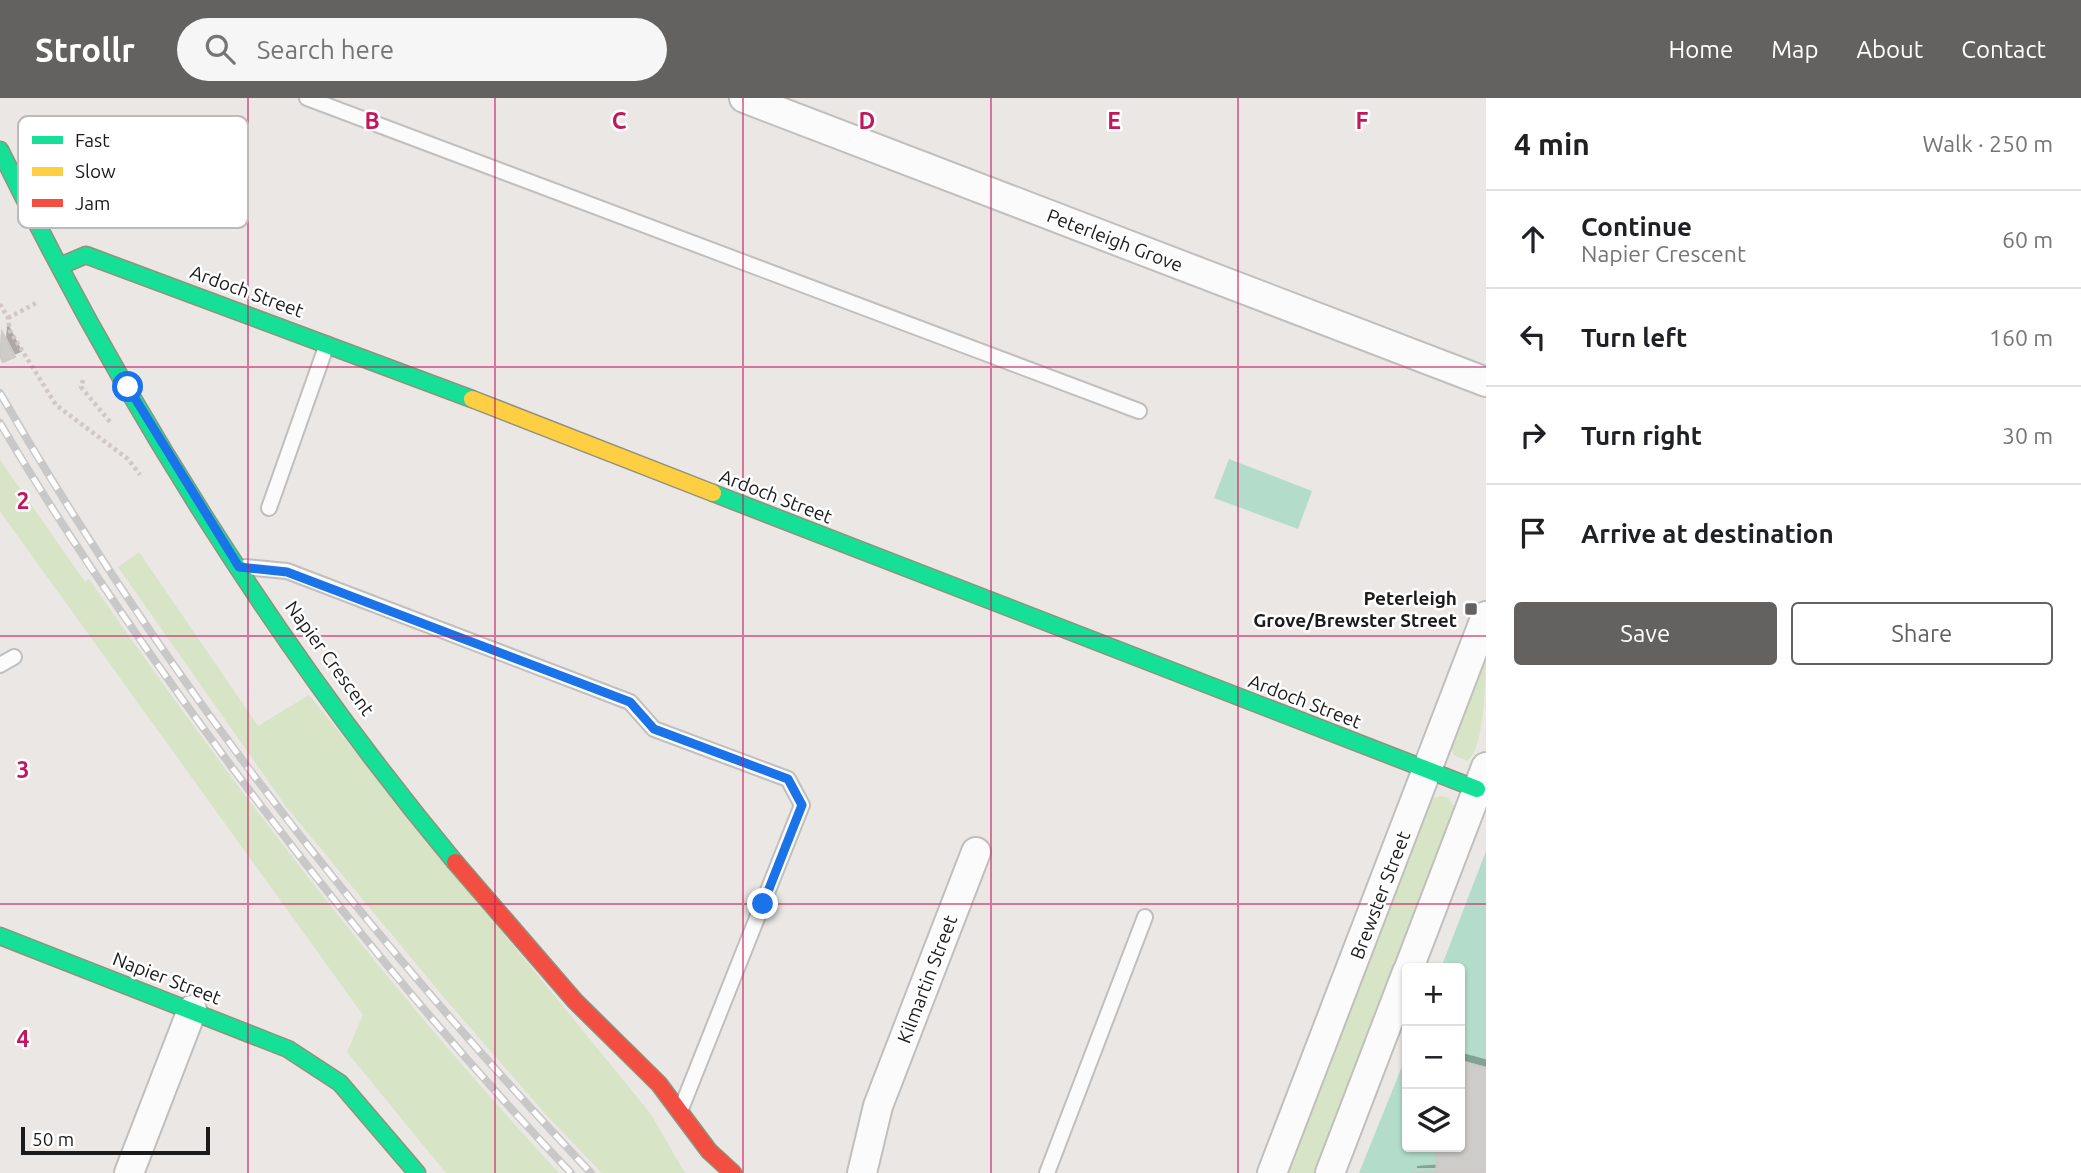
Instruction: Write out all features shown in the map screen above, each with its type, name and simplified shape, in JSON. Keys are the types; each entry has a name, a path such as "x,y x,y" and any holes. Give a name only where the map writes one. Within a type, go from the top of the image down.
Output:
{"street":[{"name":"Peterleigh Grove","path":"744,98 1486,382"},
{"name":"Napier Crescent","path":"0,150 18,185"},
{"name":"Napier Crescent","path":"40,228 169,455 239,567 313,673 414,808 574,999 617,1044 649,1072 681,1111 707,1152 733,1173"},
{"name":"Ardoch Street","path":"60,266 86,255 328,343 1427,770 1482,778"},
{"name":"Brewster Street","path":"1272,1173 1486,616"},
{"path":"1411,963 1482,778"},
{"name":"Kilmartin Street","path":"862,1173 878,1106 976,852"},
{"name":"Napier Street","path":"0,936 288,1049 340,1083 417,1173"},
{"path":"1330,1173 1402,986"},
{"path":"129,1173 192,1010"},
{"name":"Napier Crescent","path":"617,1044 658,1110"},
{"name":"Kilmartin Street","path":"841,1173 878,1106"}],"lane":[{"path":"307,98 1139,411"},
{"path":"269,508 328,343"},
{"path":"239,567 287,572 630,702 654,729 788,779 802,805 681,1111"},
{"path":"0,665 14,657"},
{"path":"1047,1173 1145,917"}],"path":[{"path":"8,318 38,302"},
{"path":"0,304 8,318 10,331 55,405 128,459 140,475"},
{"path":"83,380 81,387 112,424"},
{"path":"128,459 136,454"}],"green space":[{"path":"1229,459 1312,491 1298,529 1214,498"},
{"path":"0,460 85,582 89,579 256,810 372,958 559,1173 446,1173 347,1052 363,1015 0,511"},
{"path":"139,552 258,726 309,695 650,1113 685,1173 602,1173 550,1119 447,1001 287,808 118,567"},
{"path":"1486,642 1481,725 1473,754 1467,761 1454,755 1449,744"},
{"path":"1440,796 1447,797 1456,809 1318,1173 1283,1173 1426,801"},
{"path":"1486,851 1486,1173 1359,1173 1402,1066 1402,1152 1465,1152 1465,963 1443,963"}],"building":[{"path":"2,332 15,357 3,362 0,356"},
{"path":"1465,1062 1486,1068 1486,1173 1411,1173 1437,1171 1436,1152 1465,1152"}],"railway":[{"path":"0,393 63,498 130,601 273,800 427,991 591,1173"},
{"path":"0,423 111,598 271,819 438,1025 571,1173"}],"traffic: fast":[{"path":"0,150 18,186"},
{"path":"39,228 151,429 265,609 389,780 455,862"},
{"path":"60,266 86,255 472,399"},
{"path":"713,493 1477,789"},
{"path":"0,936 288,1049 340,1083 417,1173"}],"traffic: slow":[{"path":"472,399 713,493"}],"traffic: jam":[{"path":"455,862 575,1001 659,1084 709,1151 733,1173"}],"place":[{"name":"Peterleigh Grove/Brewster Street","path":"1471,609"}],"route":[{"path":"128,387 239,567 271,568 287,572 630,702 654,729 788,779 802,805 763,904"}]}
